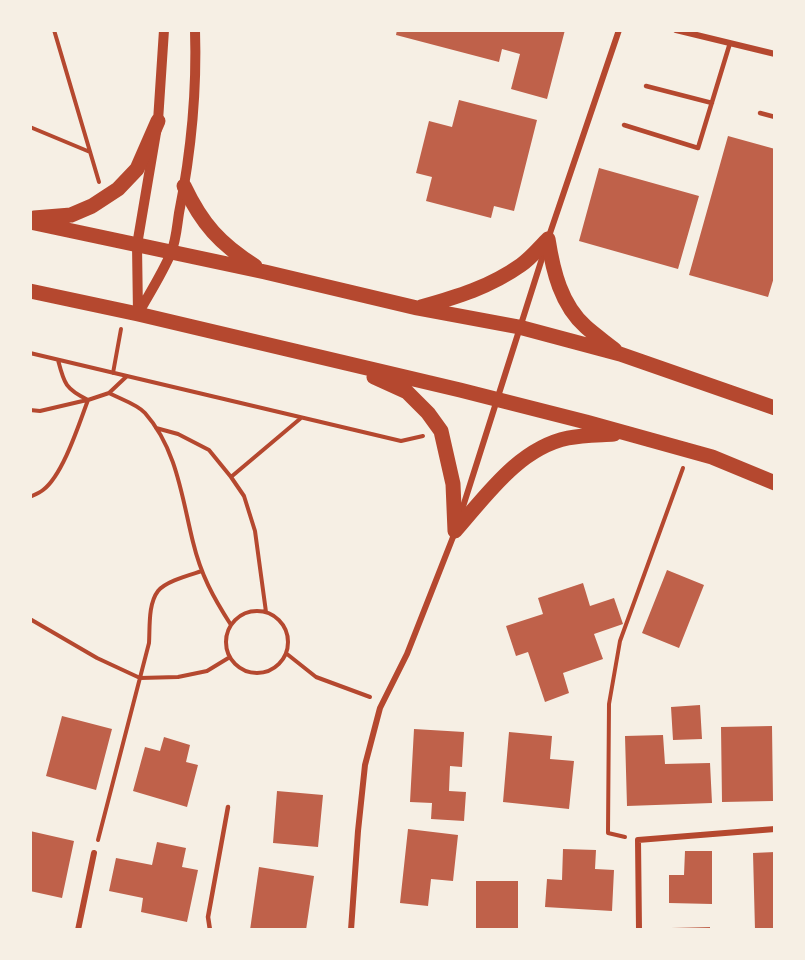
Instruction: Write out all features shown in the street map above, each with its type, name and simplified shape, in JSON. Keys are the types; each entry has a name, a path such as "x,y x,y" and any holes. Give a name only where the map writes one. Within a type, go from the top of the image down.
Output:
{"main road":[{"path":"30,220 71,214 92,206 118,189 137,169 158,121"},
{"path":"184,186 195,210 209,229 231,251 265,272"},
{"path":"30,220 417,308 519,327 620,354 775,408"},
{"path":"417,308 491,284 522,264 548,239"},
{"path":"548,239 552,266 561,292 572,310 584,326 620,354"},
{"path":"30,291 138,314 498,400 712,457 775,483"},
{"path":"346,364 407,392 429,413 441,431 453,484 455,531"},
{"path":"455,531 504,476 536,451 568,438 628,434"}],"street":[{"path":"138,314 136,245 158,121 164,30"},
{"path":"138,314 171,252 184,186 195,76 195,30"},
{"path":"351,930 365,765 384,701 411,644 455,531 498,400 519,327 619,30"},
{"path":"676,30 775,54"},
{"path":"639,930 638,840 775,829"},
{"path":"78,930 94,853"}],"lane":[{"path":"624,125 698,148 730,43"},
{"path":"646,86 712,103"},
{"path":"760,113 775,117"},
{"path":"210,930 208,917 228,807"}],"path":[{"path":"54,30 104,198"},
{"path":"30,127 90,152"},
{"path":"108,308 106,325 123,329 114,373"},
{"path":"30,353 401,441 441,431"},
{"path":"58,360 63,380 73,393 87,400"},
{"path":"30,410 40,411 109,393 127,376"},
{"path":"109,393 144,411 162,437 177,473 202,572 210,593 231,625"},
{"path":"30,497 44,490 54,476 67,453 87,400"},
{"path":"231,477 301,418"},
{"path":"156,428 178,434 208,450 244,496 255,531 266,612"},
{"path":"638,840 608,833 609,705 620,641 689,451"},
{"path":"94,853 149,642 151,609 158,590 179,579 202,572"},
{"path":"266,612 282,622 287,632 289,643 287,654 281,663 270,671 260,674 249,673 239,668 230,657 226,647 226,636 231,625 244,613 266,612"},
{"path":"30,619 98,658 140,678 178,677 207,670 230,657"},
{"path":"287,654 316,677 384,701"}],"building":[{"path":"397,30 565,30 547,99 511,89 520,54 502,49 499,62 396,35"},
{"path":"459,100 537,120 514,211 494,206 491,218 426,201 432,177 416,173 429,121 452,127"},
{"path":"728,136 775,149 775,274 768,297 689,275"},
{"path":"599,168 699,196 678,269 579,241"},
{"path":"667,570 704,585 679,648 642,633"},
{"path":"583,583 590,606 614,598 623,624 594,634 603,659 563,673 569,693 545,702 528,652 516,656 506,626 543,614 538,598"},
{"path":"700,705 702,739 673,740 671,707"},
{"path":"62,716 112,729 96,790 46,776"},
{"path":"772,726 773,801 722,802 721,727"},
{"path":"414,729 464,732 462,767 450,766 449,791 466,792 464,821 431,819 432,803 410,802"},
{"path":"509,732 552,736 550,759 574,761 569,809 503,802"},
{"path":"663,735 665,764 710,763 712,803 627,806 625,736"},
{"path":"164,737 190,745 186,762 198,765 187,807 133,791 145,747 160,751"},
{"path":"277,791 323,795 318,847 273,843"},
{"path":"408,829 458,835 453,881 431,879 428,906 400,903"},
{"path":"30,831 74,841 62,898 30,891"},
{"path":"157,842 186,848 182,867 198,870 187,922 141,912 143,898 109,891 116,858 152,865"},
{"path":"563,849 596,850 595,869 614,870 612,911 545,907 547,879 562,880"},
{"path":"685,851 712,851 712,904 669,903 669,875 684,875"},
{"path":"775,852 775,930 755,930 753,853"},
{"path":"259,867 314,876 306,930 250,930"},
{"path":"476,881 518,881 518,930 476,930"},
{"path":"710,927 710,930 671,930 671,928"}]}
